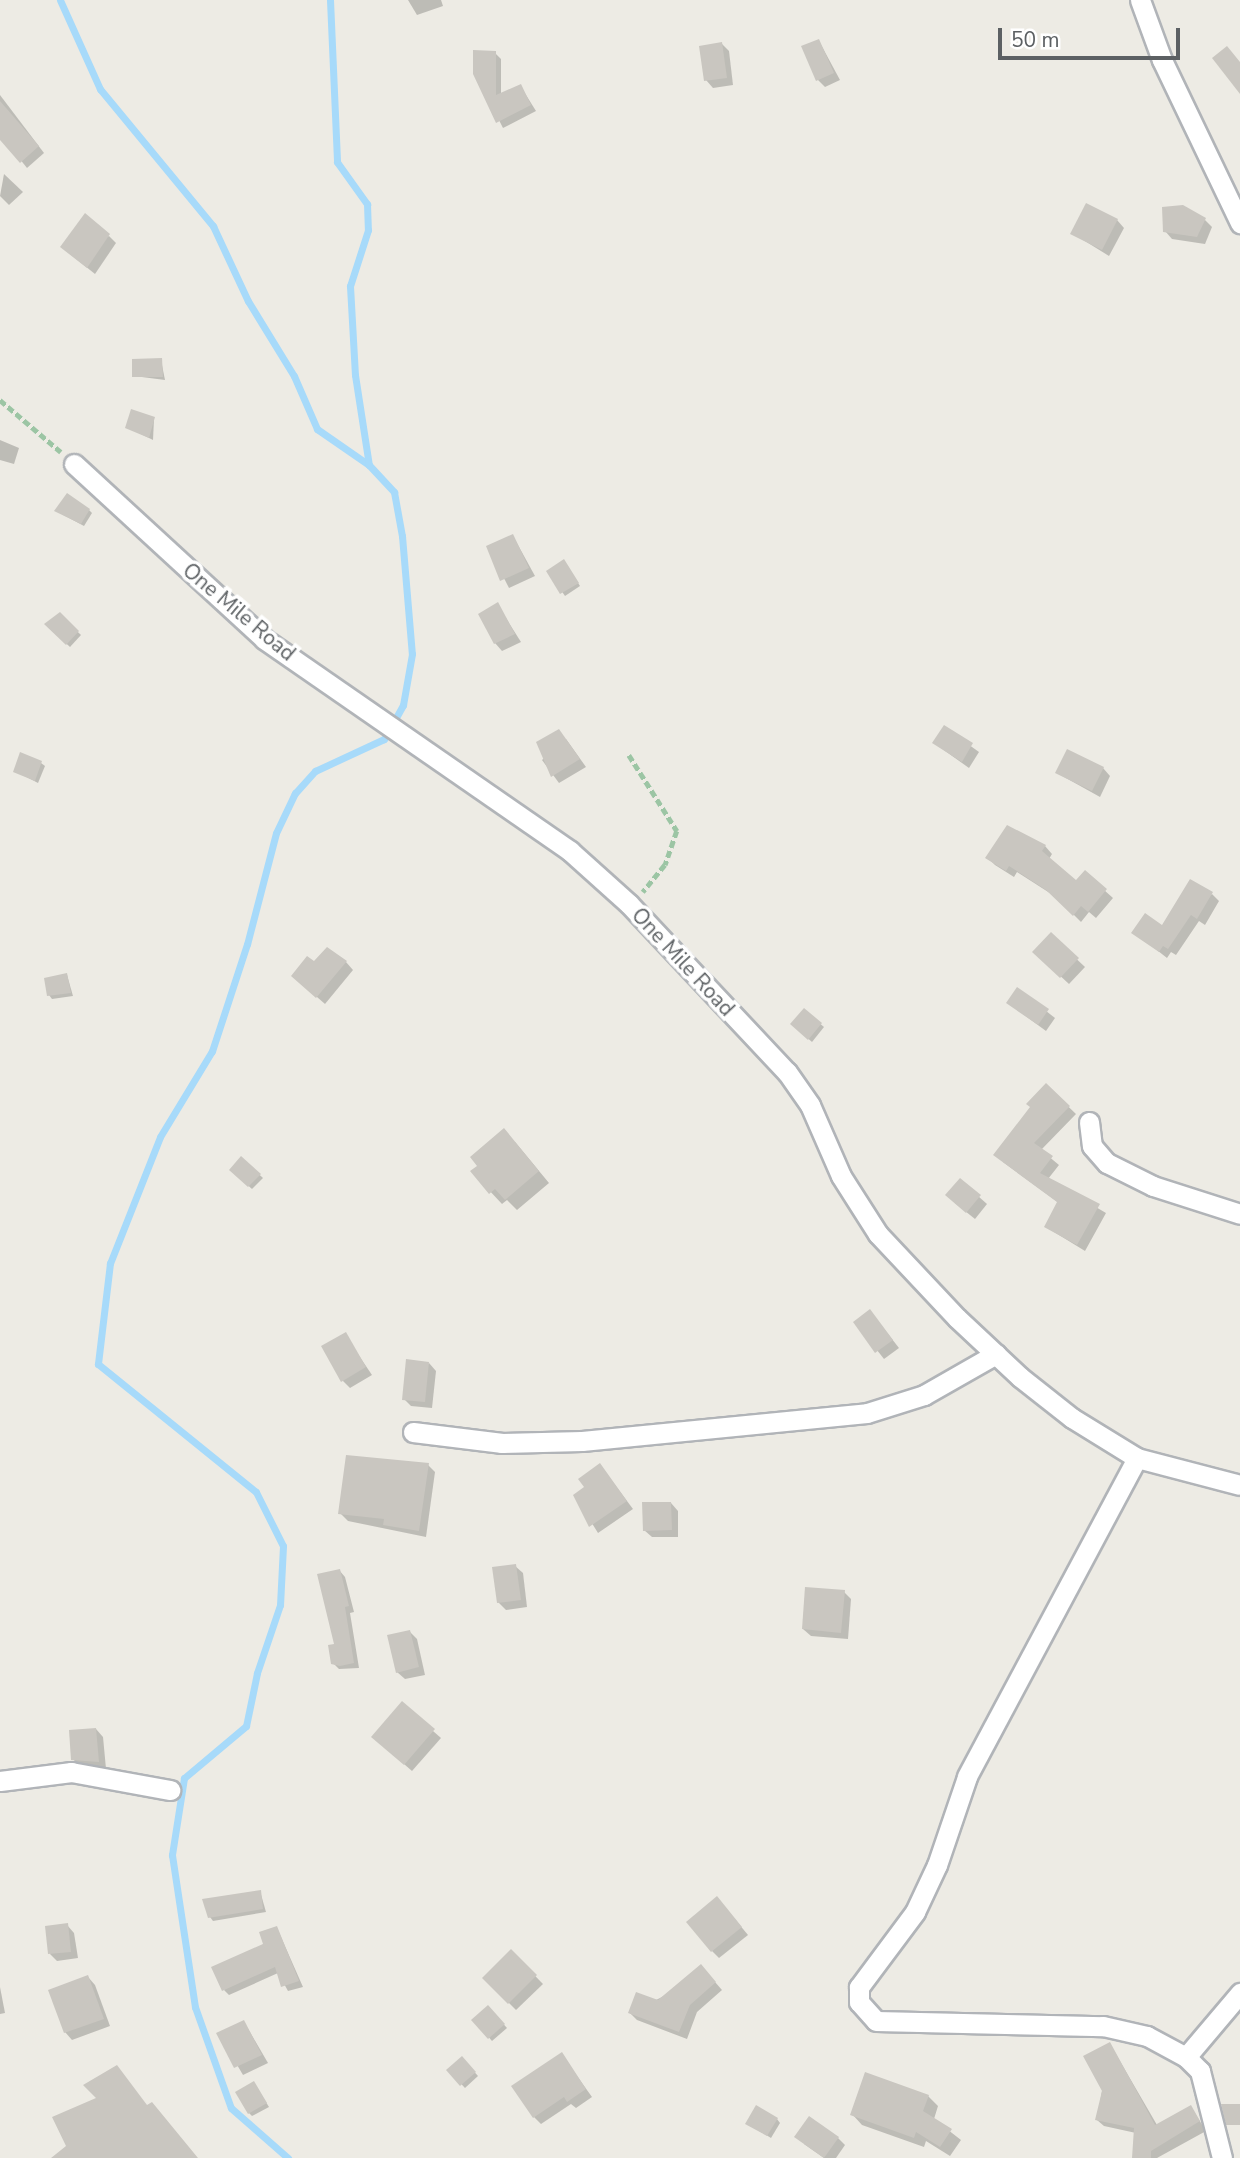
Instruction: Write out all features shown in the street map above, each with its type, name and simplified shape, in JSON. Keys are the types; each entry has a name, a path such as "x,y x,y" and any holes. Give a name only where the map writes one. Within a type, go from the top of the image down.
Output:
{"street":[{"path":"1140,0 1162,60 1240,223"},
{"name":"One Mile Road","path":"74,464 264,639 410,739 491,800 570,850 629,904 787,1072 810,1105 841,1176 878,1234 996,1354 1072,1419 1137,1458 1240,1485"},
{"path":"1089,1122 1092,1146 1107,1163 1153,1186 1240,1214"},
{"path":"413,1432 502,1443 582,1441 867,1413 924,1395 996,1354"},
{"path":"1137,1458 967,1777 937,1865 915,1912 859,1987 859,2002 876,2021 1126,2028 1186,2056 1200,2071 1222,2158"},
{"path":"0,1781 71,1772 170,1790"},
{"path":"1186,2056 1240,1993"}],"path":[{"path":"0,400 74,464"},
{"path":"629,755 677,831 665,865 629,904"}],"building":[{"path":"819,39 834,73 816,81 801,46"},
{"path":"722,42 727,78 704,81 699,46"},
{"path":"1227,46 1240,62 1240,94 1212,58"},
{"path":"473,50 496,51 496,95 521,84 531,105 496,123 473,74"},
{"path":"0,101 39,146 20,163 0,140"},
{"path":"1086,203 1118,219 1102,250 1070,234"},
{"path":"1183,205 1206,218 1197,237 1163,232 1162,207"},
{"path":"85,213 110,234 87,268 60,247"},
{"path":"162,358 163,377 132,377 132,359"},
{"path":"131,409 155,417 149,438 125,428"},
{"path":"67,493 90,509 81,524 54,511"},
{"path":"513,534 529,568 500,581 486,546"},
{"path":"564,559 579,583 560,594 546,571"},
{"path":"498,602 515,634 494,644 478,614"},
{"path":"60,612 79,631 66,645 44,624"},
{"path":"944,725 973,743 962,762 932,743"},
{"path":"559,729 580,759 551,777 536,742"},
{"path":"1067,749 1104,767 1092,791 1055,773"},
{"path":"20,752 42,761 35,781 13,772"},
{"path":"1007,825 1046,845 1042,851 1076,880 1085,870 1107,889 1088,912 1081,906 1073,916 1046,890 1009,866 1006,871 985,858"},
{"path":"1190,879 1213,892 1197,919 1191,915 1168,949 1163,946 1159,952 1131,933 1145,913 1162,925"},
{"path":"1051,932 1079,958 1060,978 1032,952"},
{"path":"327,947 347,961 316,998 291,976 307,956 314,961"},
{"path":"67,973 71,993 47,996 44,978"},
{"path":"1017,987 1049,1009 1038,1025 1006,1003"},
{"path":"804,1008 822,1023 808,1040 790,1024"},
{"path":"1046,1083 1070,1106 1034,1143 1053,1156 1040,1173 1100,1204 1077,1245 1044,1227 1057,1202 993,1155 1030,1107 1026,1104"},
{"path":"504,1128 539,1171 505,1200 495,1189 489,1194 470,1171 477,1166 470,1157"},
{"path":"241,1156 261,1174 248,1187 229,1170"},
{"path":"960,1178 981,1195 966,1213 945,1195"},
{"path":"870,1309 893,1340 875,1353 853,1322"},
{"path":"346,1332 366,1367 341,1382 321,1346"},
{"path":"406,1359 429,1362 425,1402 402,1400"},
{"path":"346,1455 429,1463 419,1531 383,1525 384,1519 338,1514"},
{"path":"600,1463 627,1501 589,1527 573,1495 584,1487 578,1479"},
{"path":"642,1502 671,1502 672,1530 643,1531"},
{"path":"516,1564 521,1600 497,1603 492,1567"},
{"path":"340,1569 349,1606 345,1607 354,1663 340,1666 331,1664 328,1645 334,1644 317,1574"},
{"path":"805,1587 845,1590 841,1633 802,1629"},
{"path":"410,1630 419,1667 396,1673 387,1635"},
{"path":"402,1701 435,1729 404,1765 371,1737"},
{"path":"96,1728 99,1762 71,1760 69,1730"},
{"path":"261,1890 263,1909 208,1918 202,1899"},
{"path":"717,1896 742,1927 711,1952 686,1922"},
{"path":"68,1923 71,1952 48,1954 45,1926"},
{"path":"277,1926 299,1981 281,1987 275,1967 222,1991 211,1967 263,1944 259,1932"},
{"path":"511,1949 537,1975 508,2004 482,1978"},
{"path":"701,1964 716,1982 690,2005 679,2032 628,2013 636,1992 658,2000"},
{"path":"88,1975 104,2019 64,2033 48,1990"},
{"path":"488,2005 505,2024 488,2039 471,2020"},
{"path":"244,2020 262,2055 234,2068 216,2033"},
{"path":"1110,2042 1155,2125 1191,2105 1200,2121 1151,2151 1151,2158 1132,2158 1134,2128 1095,2120 1102,2091 1083,2056"},
{"path":"562,2052 586,2089 567,2102 564,2097 533,2118 511,2086"},
{"path":"462,2056 476,2072 460,2086 446,2070"},
{"path":"117,2065 147,2105 152,2102 198,2158 51,2158 66,2146 52,2117 96,2098 83,2085"},
{"path":"865,2072 929,2095 923,2111 952,2129 940,2147 916,2132 914,2138 850,2115"},
{"path":"254,2081 267,2103 248,2114 235,2092"},
{"path":"1221,2104 1240,2104 1240,2125 1226,2125"},
{"path":"756,2105 778,2118 767,2136 745,2124"},
{"path":"809,2116 839,2137 824,2158 794,2137"}],"waterway":[{"path":"60,0 100,89 213,226 248,301 294,376 317,429 369,465 394,492 402,536 412,654 403,705 384,739 315,771 295,793 276,833 247,944 212,1051 160,1137 110,1263 98,1364 256,1492 283,1546 280,1605 257,1673 246,1726 184,1778 172,1855 195,2007 231,2108 288,2158"},
{"path":"330,0 337,162 367,204 368,230 350,286 355,375 369,465"}]}
